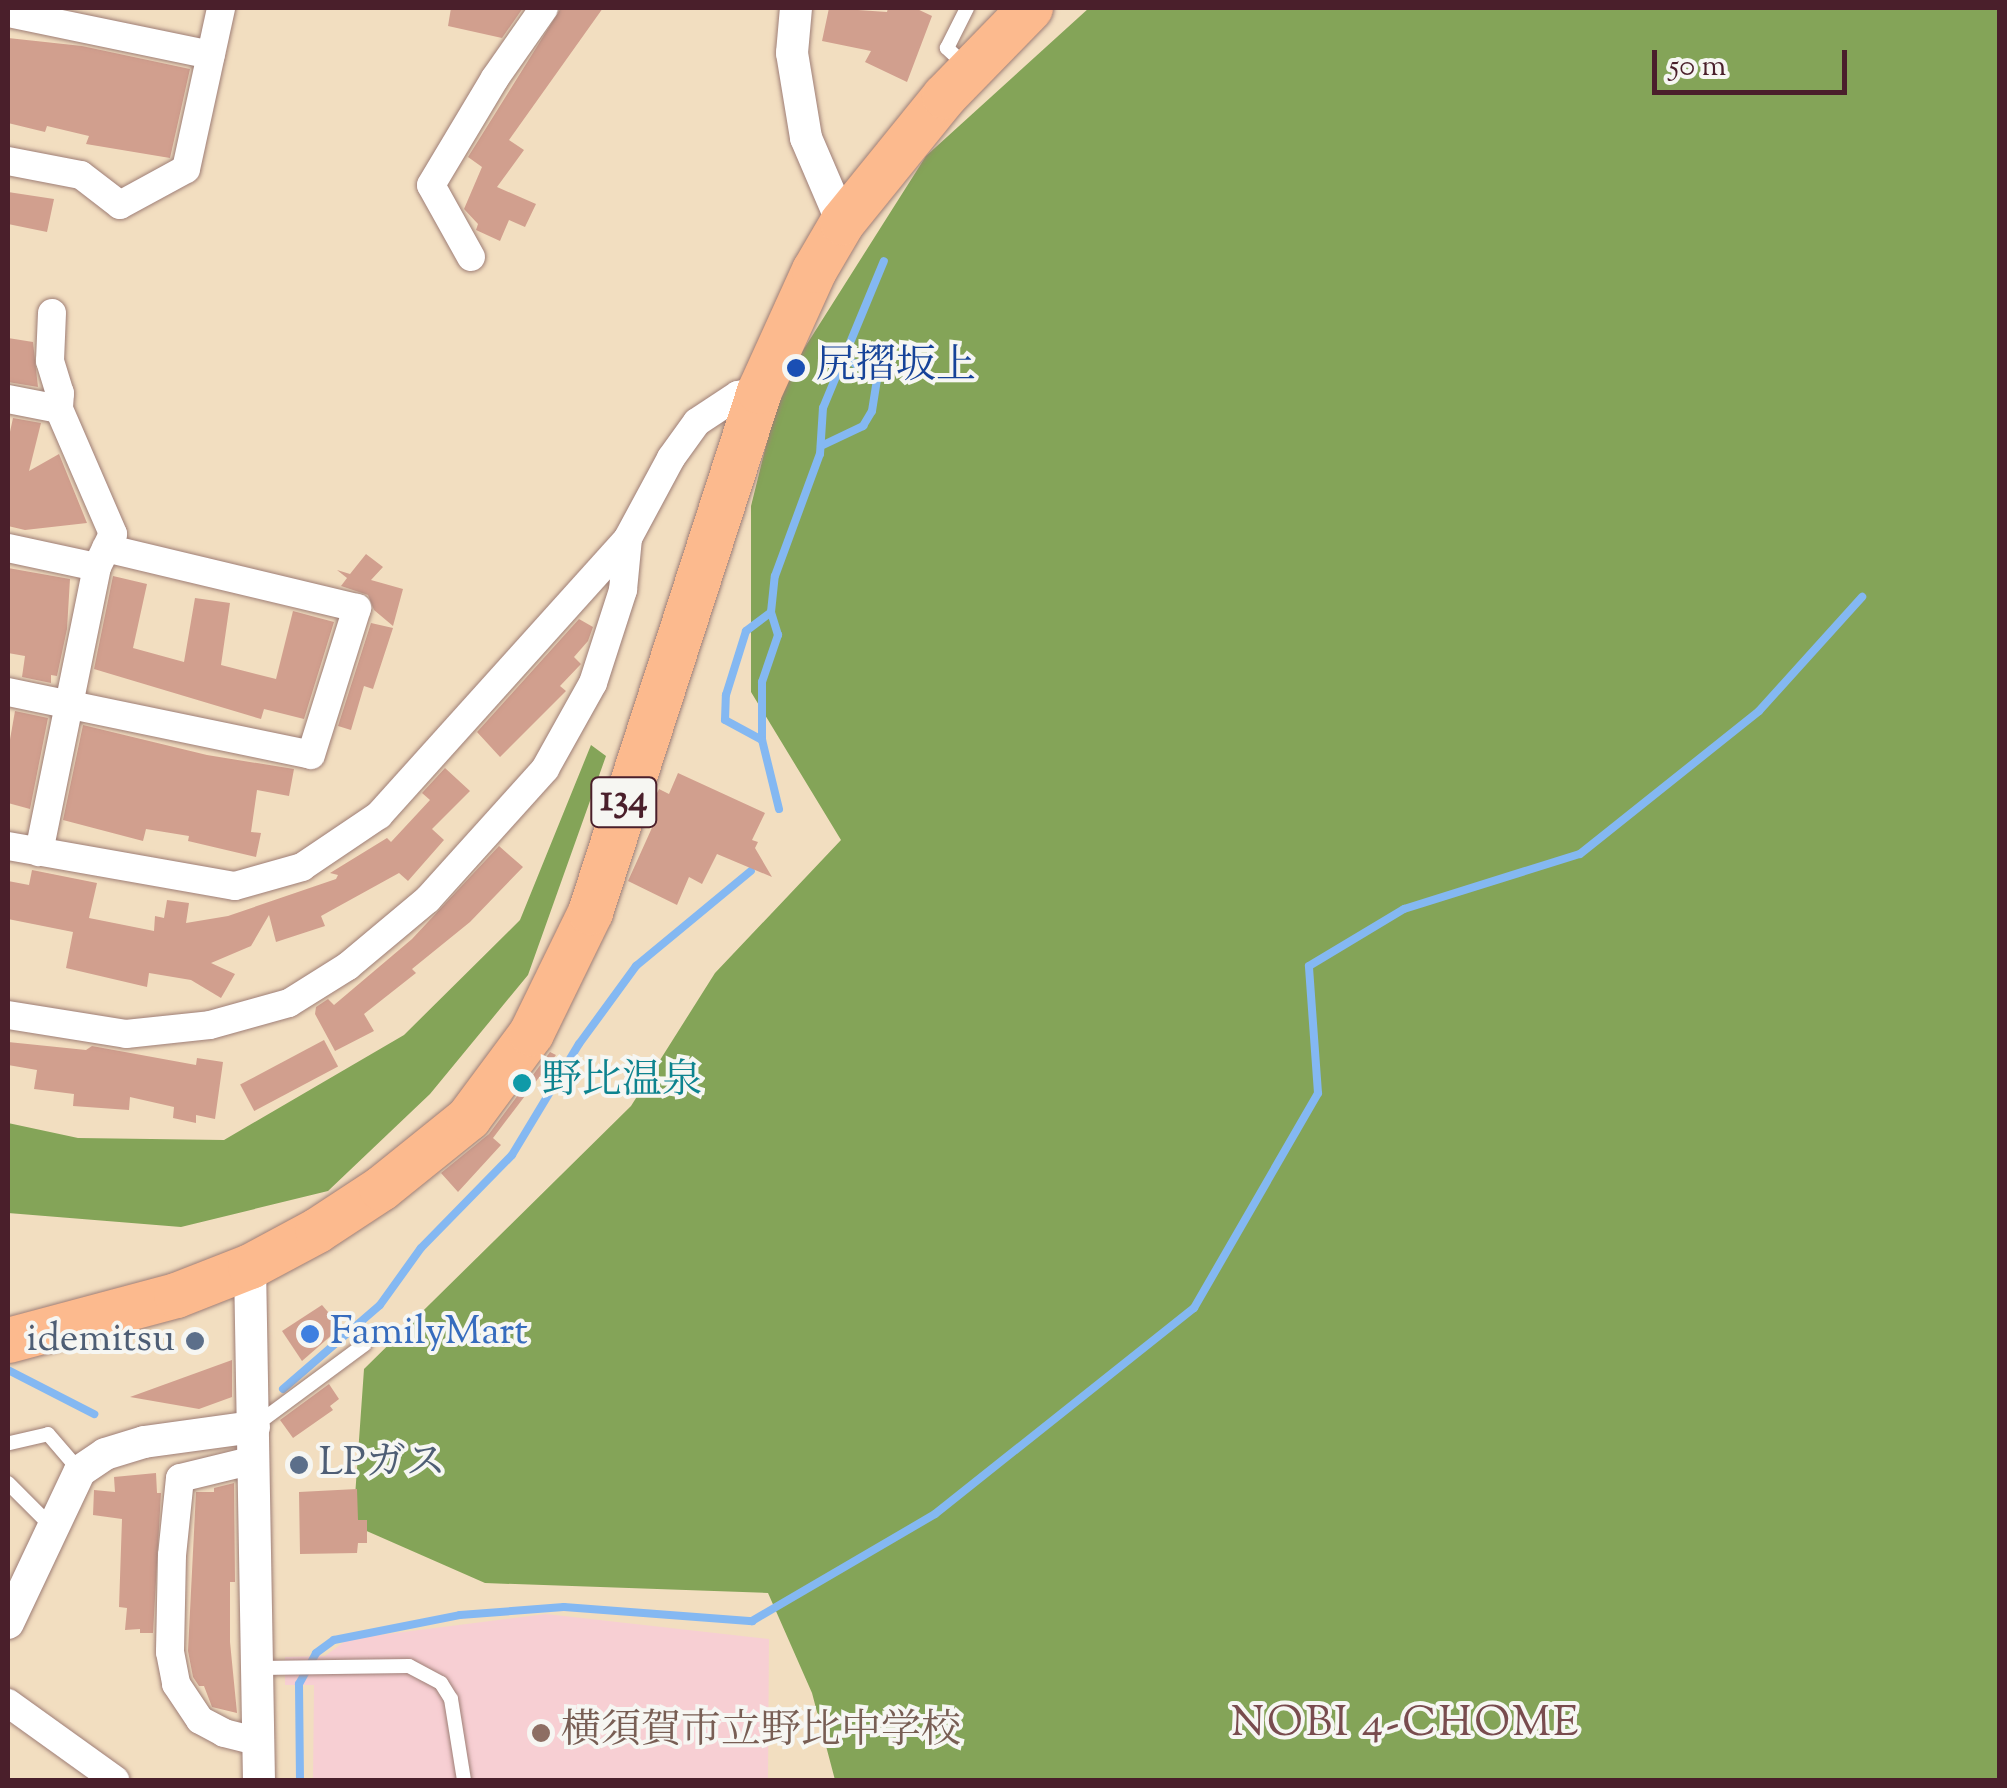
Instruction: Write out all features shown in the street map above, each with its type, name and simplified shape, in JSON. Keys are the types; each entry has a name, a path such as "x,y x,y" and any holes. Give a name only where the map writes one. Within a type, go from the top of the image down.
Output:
{"highway":[{"name":"134","path":"8,1340 176,1295 250,1266 317,1230 381,1188 468,1118 530,1033 590,912 759,390 783,333 842,222 970,68 1030,8"}],"street":[{"path":"8,161 80,175 120,205 186,168 221,8"},
{"path":"471,257 431,185 495,78 544,8"},
{"path":"796,8 792,53 806,138 842,222"},
{"path":"8,13 212,54"},
{"path":"38,852 101,557 113,534 59,409 60,393 50,361 52,312"},
{"path":"8,846 234,886 302,867 379,814 628,538 671,458 697,422 738,394 759,390"},
{"path":"8,399 59,409"},
{"path":"8,1015 126,1034 210,1025 289,1003 348,966 428,899 545,769 593,683 623,590 628,538"},
{"path":"8,548 101,557 357,608 311,755 8,692"},
{"path":"250,1266 259,1780"},
{"path":"8,1622 14,1592 80,1471 105,1454 144,1442 254,1427"},
{"path":"254,1460 180,1478 172,1555 170,1652 176,1684 200,1720 224,1733 260,1742"},
{"path":"8,1703 115,1780"}],"lane":[{"path":"967,8 947,48 970,68"},
{"path":"254,1427 365,1344"},
{"path":"10,1443 48,1434 80,1471"},
{"path":"8,1484 51,1526"},
{"path":"259,1668 409,1666 441,1684 451,1699 464,1780"}],"shaded area":[{"name":"横須賀市立野比中学校","path":"546,1614 769,1639 768,1780 313,1780 314,1685 285,1685 285,1657 325,1656 348,1639"}],"green space":[{"path":"1089,8 1999,8 1999,1780 835,1780 812,1693 768,1593 485,1583 353,1525 364,1369 631,1106 715,973 841,840 751,692 751,506 781,385 926,156"},
{"path":"591,745 606,756 528,975 430,1094 328,1191 181,1227 8,1213 8,1123 78,1138 224,1140 404,1035 520,920"}],"building":[{"path":"451,8 523,8 502,38 448,26"},
{"path":"561,8 603,8 509,140 524,150 497,187 536,204 525,227 509,220 500,241 476,230 478,224 464,209 482,167 468,157"},
{"path":"829,8 887,12 888,8 915,8 932,16 907,82 865,62 871,51 822,41"},
{"path":"8,38 82,46 190,69 170,158 86,144 89,136 47,126 45,132 8,123"},
{"path":"8,192 54,199 47,232 8,224"},
{"path":"8,338 33,342 38,387 8,382"},
{"path":"13,418 41,423 29,471 59,454 87,523 25,530 8,526 8,441"},
{"path":"366,554 383,567 371,580 403,589 393,626 374,610 368,595 341,586 347,578 337,570 350,574"},
{"path":"8,568 70,579 67,629 57,676 51,675 51,683 22,677 25,656 8,653"},
{"path":"113,576 147,584 133,648 184,662 195,598 230,603 221,665 276,679 293,611 334,622 304,719 264,709 261,719 94,669"},
{"path":"579,619 593,627 588,641 574,657 581,664 560,686 566,691 500,757 477,732"},
{"path":"371,623 393,628 373,689 364,686 351,730 338,726"},
{"path":"15,711 48,718 30,809 8,803 8,751"},
{"path":"83,725 207,755 294,769 289,796 257,790 251,832 261,833 256,857 188,841 189,836 146,829 143,841 63,820"},
{"path":"445,768 470,791 432,829 444,840 408,881 399,873 321,916 325,926 276,942 269,915 251,946 211,963 235,974 221,998 191,980 149,973 147,987 66,968 73,932 8,919 8,881 29,885 32,870 97,883 89,918 154,931 155,916 164,918 167,900 189,903 186,923 228,916 336,879 338,875 330,873 387,838 391,842 430,800 422,793"},
{"path":"678,773 765,813 752,840 758,842 755,848 772,877 717,854 702,884 689,877 677,905 628,881 655,821 648,818 655,797 659,789 669,794"},
{"path":"499,846 523,867 470,922 412,969 416,973 364,1014 374,1031 335,1051 315,1014 316,1007 328,999 334,1005 412,939"},
{"path":"324,1040 338,1066 254,1111 240,1085"},
{"path":"8,1042 86,1050 92,1046 196,1065 197,1058 223,1062 215,1119 196,1115 196,1123 173,1118 174,1107 130,1097 129,1110 73,1106 74,1094 34,1089 37,1070 8,1065"},
{"path":"550,1052 556,1055 493,1138 501,1145 458,1192 441,1173 489,1134"},
{"path":"322,1305 341,1327 302,1361 282,1331"},
{"path":"232,1360 232,1397 199,1409 130,1397"},
{"path":"329,1384 339,1399 330,1406 333,1410 293,1438 280,1420"},
{"path":"156,1473 157,1493 161,1493 153,1633 140,1633 140,1629 125,1630 127,1608 119,1607 122,1519 93,1515 94,1490 115,1492 114,1477"},
{"path":"234,1483 235,1582 230,1582 230,1642 237,1713 212,1707 204,1686 199,1686 193,1677 188,1651 196,1492 214,1492 214,1488"},
{"path":"357,1489 358,1520 367,1520 367,1543 358,1543 357,1553 300,1554 299,1492"}],"waterway":[{"path":"779,809 762,740 725,720 726,695 746,631 771,612 775,576 820,454 823,408 884,261"},
{"path":"821,446 863,426 872,411 877,380 847,358"},
{"path":"300,1780 299,1684 316,1653 334,1640 460,1615 564,1607 752,1621 935,1514 1194,1308 1318,1093 1309,966 1404,909 1580,854 1759,711 1862,597"},
{"path":"762,740 762,682 778,635 771,612"},
{"path":"283,1389 380,1305 421,1248 512,1155 579,1044 636,966 751,871"},
{"path":"8,1370 94,1414"}],"place":[{"name":"尻摺坂上","path":"796,368"},
{"name":"野比温泉","path":"522,1083"},
{"name":"FamilyMart","path":"310,1334"},
{"name":"idemitsu","path":"195,1341"},
{"name":"LPガス","path":"299,1465"},
{"name":"横須賀市立野比中学校","path":"541,1733"}],"district":[{"name":"NOBI 4-CHOME","path":"1406,1725"}]}
